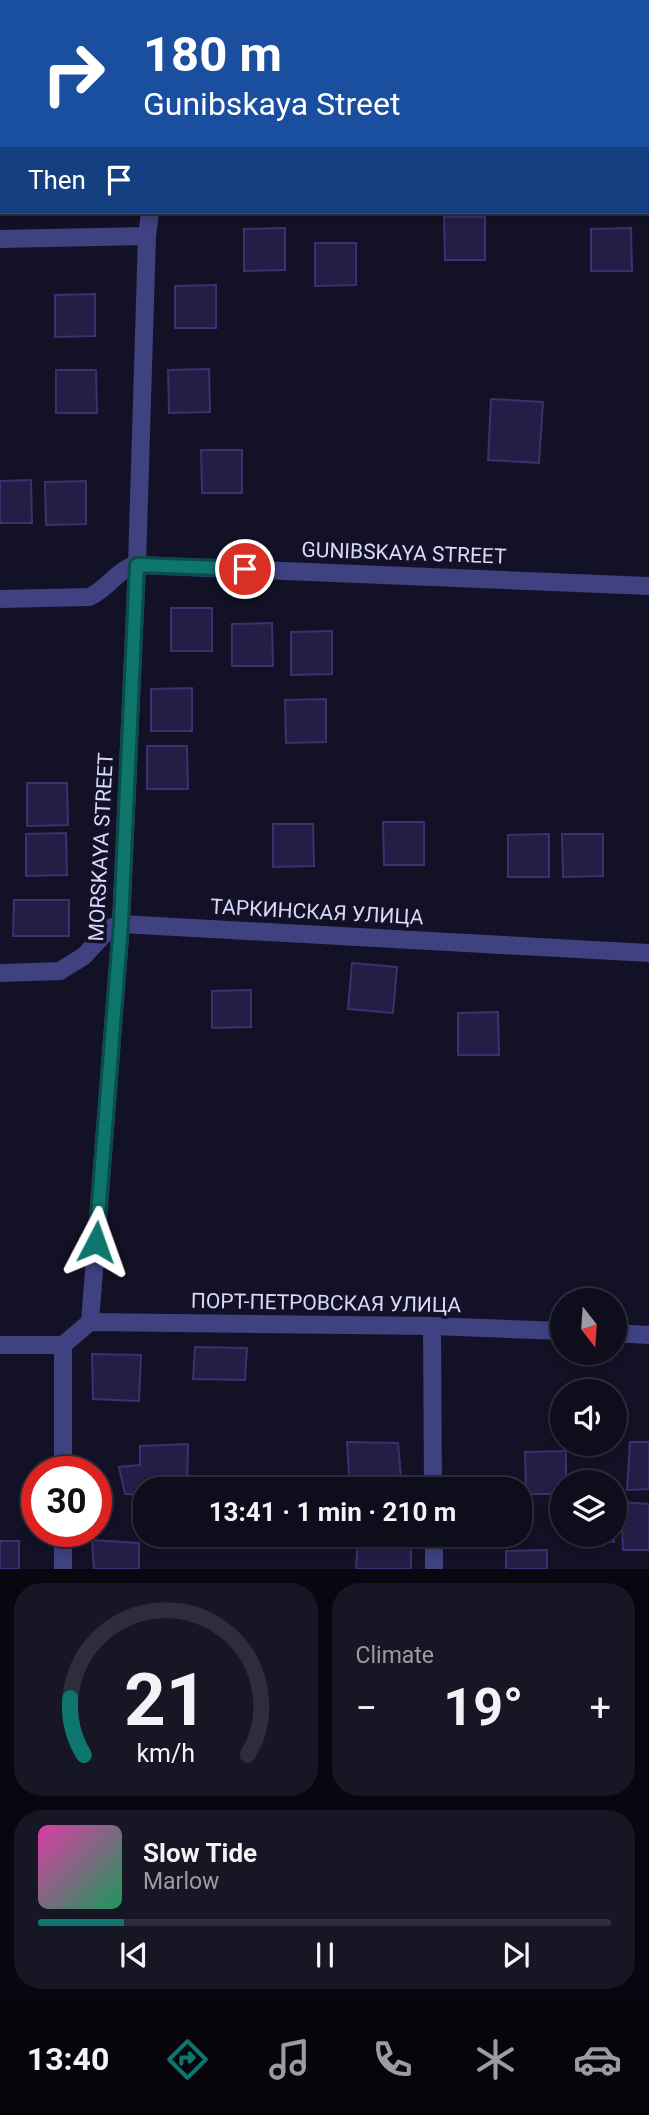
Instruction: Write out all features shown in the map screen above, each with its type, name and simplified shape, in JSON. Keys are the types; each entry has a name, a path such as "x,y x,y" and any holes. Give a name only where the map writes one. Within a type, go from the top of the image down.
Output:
{"street":[{"name":"MORSKAYA STREET","path":"90,1322 121,924 149,214"},
{"path":"0,239 147,236"},
{"path":"0,598 89,597 97,594 125,570 137,565"},
{"name":"GUNIBSKAYA STREET","path":"137,565 649,586"},
{"path":"0,973 60,971 84,956 110,928 121,924"},
{"name":"ТАРКИНСКАЯ УЛИЦА","path":"121,924 649,953"},
{"path":"0,1345 63,1345 90,1322"},
{"name":"ПОРТ-ПЕТРОВСКАЯ УЛИЦА","path":"90,1322 432,1326 550,1331"},
{"path":"432,1326 433,1477"},
{"path":"627,1334 649,1335"},
{"path":"63,1345 63,1456"},
{"path":"63,1547 63,1569"},
{"path":"434,1547 434,1569"}],"building":[{"path":"444,217 485,217 485,260 445,260"},
{"path":"285,228 285,270 244,271 244,229"},
{"path":"631,228 632,271 591,271 591,229"},
{"path":"315,243 356,243 356,285 315,286"},
{"path":"216,285 216,328 175,328 175,286"},
{"path":"95,294 95,336 55,337 55,295"},
{"path":"209,369 210,412 169,413 168,370"},
{"path":"56,370 96,370 97,413 56,413"},
{"path":"491,399 543,402 539,463 488,460"},
{"path":"201,450 242,450 242,493 202,493"},
{"path":"31,480 32,523 0,523 0,481"},
{"path":"86,481 86,524 46,525 45,482"},
{"path":"171,608 212,608 212,651 171,651"},
{"path":"272,623 273,666 232,666 232,624"},
{"path":"332,631 332,674 291,675 291,632"},
{"path":"192,688 192,731 151,731 151,689"},
{"path":"326,699 326,742 286,743 285,700"},
{"path":"147,746 187,746 188,789 147,789"},
{"path":"27,783 67,783 68,825 27,826"},
{"path":"383,822 424,822 424,865 384,865"},
{"path":"273,824 313,824 314,866 273,867"},
{"path":"66,833 67,875 26,876 26,834"},
{"path":"549,834 549,877 508,877 508,835"},
{"path":"562,834 603,834 603,876 563,877"},
{"path":"14,900 69,900 69,936 13,936"},
{"path":"352,963 397,967 393,1013 348,1009"},
{"path":"251,990 251,1027 212,1028 212,991"},
{"path":"498,1012 499,1055 458,1055 458,1013"},
{"path":"195,1347 247,1348 245,1380 193,1379"},
{"path":"92,1354 141,1355 139,1401 93,1399"},
{"path":"347,1442 398,1443 401,1477 349,1477"},
{"path":"630,1442 649,1442 649,1489 627,1490"},
{"path":"188,1444 187,1477 133,1477 133,1494 125,1494 119,1467 140,1465 140,1446"},
{"path":"550,1451 550,1456 566,1456 566,1470 550,1470 550,1494 532,1494 532,1477 526,1477 525,1452"},
{"path":"627,1502 649,1504 649,1550 623,1550 623,1547 627,1547"},
{"path":"0,1541 19,1541 19,1569 0,1569"},
{"path":"112,1541 133,1543 133,1547 139,1547 139,1569 94,1569 92,1547 112,1547"},
{"path":"357,1547 411,1547 411,1569 356,1569"},
{"path":"547,1550 547,1569 506,1569 506,1551"}],"route":[{"path":"96,1242 121,924 137,565 245,569"}]}
